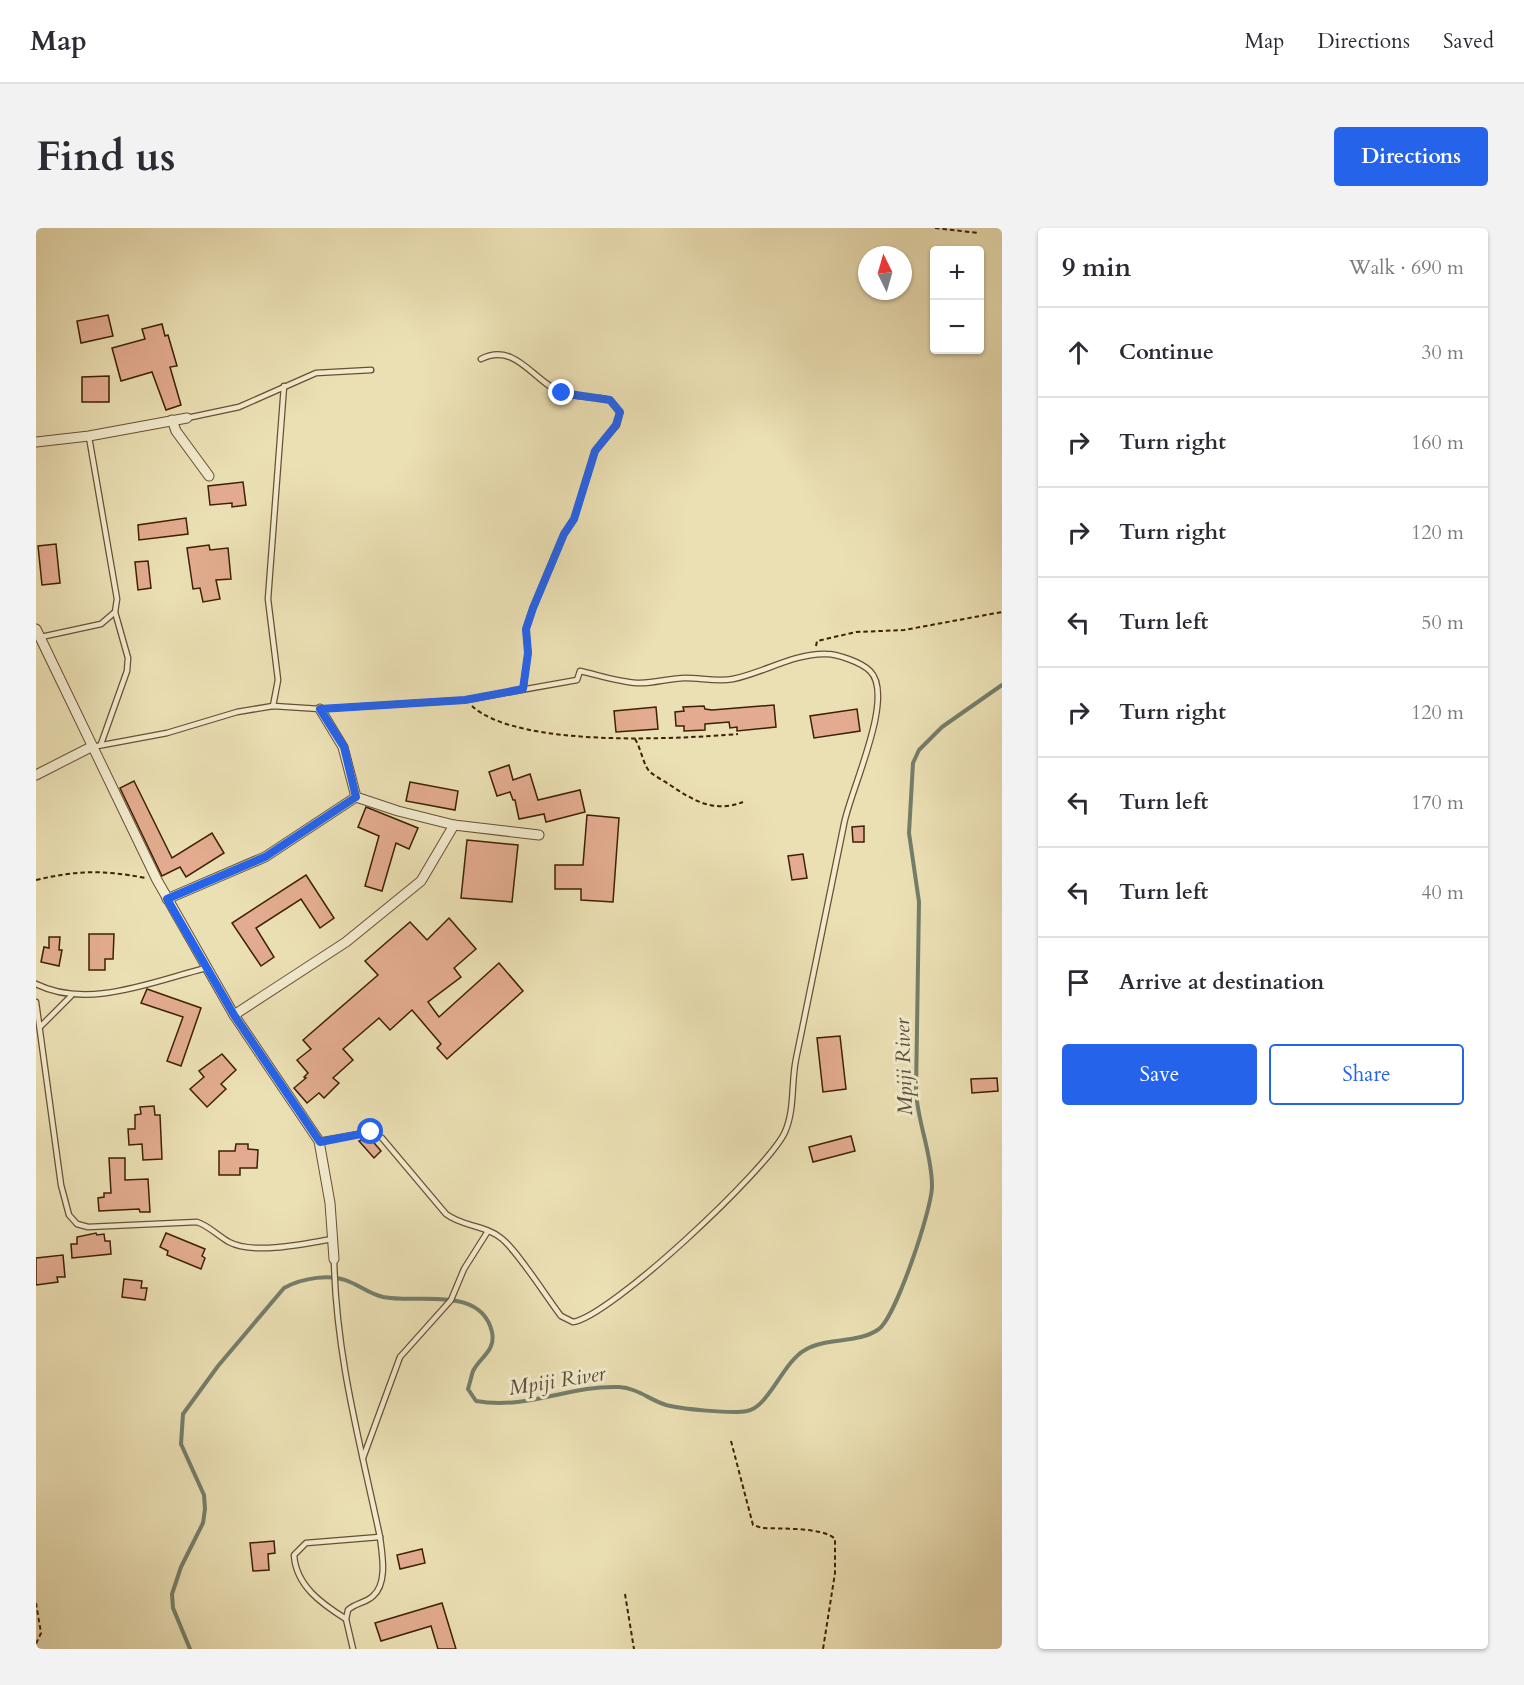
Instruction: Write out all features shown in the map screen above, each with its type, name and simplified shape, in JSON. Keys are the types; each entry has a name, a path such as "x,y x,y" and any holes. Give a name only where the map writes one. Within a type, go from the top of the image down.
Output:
{"street":[{"path":"36,442 89,436 188,418"},
{"path":"172,420 176,431 208,476"},
{"path":"38,633 91,747 167,899 234,1015 320,1142 334,1238 334,1259"},
{"path":"320,709 344,747 356,797"},
{"path":"36,775 91,747"},
{"path":"356,797 398,812 454,825 539,835"},
{"path":"167,899 265,857 356,797"},
{"path":"234,1015 346,942 421,881 454,825"}],"lane":[{"path":"481,359 490,354 511,356 562,393 610,400 620,412 616,425 595,451 574,519 564,534 533,608 526,629 528,653 523,689"},
{"path":"188,418 239,407 316,373 371,370"},
{"path":"273,706 278,680 268,599 284,386"},
{"path":"89,436 117,599 115,612 128,658 127,670 101,744"},
{"path":"38,633 101,624 115,612"},
{"path":"91,747 166,733 237,712 273,706 320,709 465,700 577,680 580,671 637,683 683,678 731,679 814,655 828,654 861,665 870,671 877,682 879,696 873,728 845,816 795,1064 792,1112 784,1134 748,1179 642,1277 582,1321 573,1322 561,1316 502,1239 488,1231 456,1222 446,1215 382,1138 371,1132 320,1142"},
{"path":"36,984 52,992 71,996 111,992 206,968"},
{"path":"40,1026 71,996"},
{"path":"36,1002 61,1185 69,1215 77,1224 88,1227 197,1222 206,1225 229,1242 241,1246 274,1247 334,1238"},
{"path":"363,1458 400,1357 451,1300 464,1269 488,1231"},
{"path":"334,1259 335,1301 344,1378 380,1537 382,1565 379,1588 372,1598 348,1610 346,1619 353,1649"},
{"path":"346,1619 309,1591 298,1576 294,1555 297,1549 306,1543 380,1537"}],"path":[{"path":"935,228 978,233"},
{"path":"814,655 817,641 856,632 904,630 1002,612"},
{"path":"465,700 479,713 515,728 539,732 635,739 738,734"},
{"path":"635,739 642,750 649,771 695,802 712,806 733,806 743,801"},
{"path":"36,880 70,873 107,870 157,880"},
{"path":"731,1441 753,1524 762,1528 831,1534 835,1539 836,1573 823,1649"},
{"path":"625,1594 634,1649"},
{"path":"36,1603 40,1633 36,1644"}],"building":[{"path":"108,315 113,336 81,343 77,321"},
{"path":"162,324 165,336 168,335 177,366 170,367 181,405 166,410 152,372 121,381 112,348 145,339 142,329"},
{"path":"109,376 109,402 82,402 82,377"},
{"path":"243,482 246,505 232,507 232,503 210,505 208,486"},
{"path":"186,518 188,534 139,540 138,525"},
{"path":"56,544 60,583 42,585 38,546"},
{"path":"209,545 210,550 228,548 231,579 216,580 220,599 203,602 200,588 193,589 187,548"},
{"path":"148,561 151,588 138,590 135,562"},
{"path":"774,705 776,727 737,731 737,727 730,728 729,722 705,724 705,730 684,731 684,726 676,726 675,712 684,711 683,707 704,706 705,709 712,710"},
{"path":"656,707 658,729 616,732 614,711"},
{"path":"857,709 860,731 814,738 810,716"},
{"path":"509,765 513,780 530,774 538,800 580,790 585,812 546,822 544,814 519,819 515,800 510,792 497,796 489,772"},
{"path":"134,781 172,858 212,833 224,853 186,877 180,867 162,876 120,788"},
{"path":"410,782 458,791 455,810 406,801"},
{"path":"366,807 418,828 409,849 396,843 382,891 365,886 379,836 358,827"},
{"path":"587,815 619,818 613,902 581,900 581,889 555,889 555,865 583,865"},
{"path":"864,826 864,842 853,842 852,827"},
{"path":"467,840 518,845 512,902 461,898"},
{"path":"803,854 807,878 792,880 788,856"},
{"path":"306,875 334,918 320,928 301,899 256,928 274,957 261,966 232,923"},
{"path":"449,918 476,949 454,968 461,977 428,1002 439,1017 499,963 523,991 447,1059 437,1048 441,1044 412,1010 390,1030 379,1018 343,1049 353,1060 333,1078 339,1083 324,1098 319,1093 307,1103 294,1088 306,1078 304,1077 308,1073 297,1060 311,1049 303,1040 378,975 365,961 410,922 427,940"},
{"path":"89,934 114,934 113,959 105,959 105,970 89,970"},
{"path":"49,937 60,937 59,950 62,950 59,966 41,962 44,947 49,948"},
{"path":"147,989 201,1008 181,1066 167,1061 183,1017 141,1003"},
{"path":"840,1036 846,1089 823,1092 817,1038"},
{"path":"222,1054 236,1070 221,1084 226,1089 207,1107 190,1089 204,1077 199,1071"},
{"path":"997,1078 998,1091 972,1093 971,1079"},
{"path":"154,1106 155,1115 160,1115 162,1159 143,1160 142,1144 129,1145 128,1129 135,1129 135,1115 141,1114 140,1107"},
{"path":"851,1136 855,1151 813,1162 809,1147"},
{"path":"369,1137 381,1151 374,1158 359,1141"},
{"path":"236,1144 248,1144 248,1149 258,1150 257,1168 240,1168 240,1175 219,1175 219,1151 235,1151"},
{"path":"109,1158 125,1158 125,1180 148,1179 150,1212 140,1212 139,1209 99,1211 98,1198 104,1197 104,1193 111,1193"},
{"path":"96,1233 97,1235 104,1234 105,1241 110,1241 111,1254 72,1258 71,1244 77,1244 77,1237"},
{"path":"166,1233 205,1249 201,1269 167,1255 168,1251 160,1247"},
{"path":"63,1255 65,1277 57,1277 58,1282 36,1285 36,1258"},
{"path":"124,1279 142,1281 141,1288 147,1288 145,1300 122,1297"},
{"path":"274,1541 275,1553 268,1554 269,1570 253,1571 250,1543"},
{"path":"422,1549 425,1563 400,1569 397,1555"},
{"path":"442,1603 456,1649 438,1649 431,1626 381,1641 375,1623"}],"waterway":[{"name":"Mpiji River","path":"190,1649 173,1608 172,1594 181,1567 203,1523 205,1509 204,1495 181,1444 183,1414 218,1366 284,1288 308,1279 326,1277 342,1279 383,1297 446,1300 462,1302 475,1308 486,1317 493,1339 490,1349 473,1371 468,1389 476,1401 495,1403 531,1400 601,1387 619,1387 673,1407 747,1411 755,1408 762,1401 790,1364 805,1350 823,1343 862,1337 879,1329 894,1304 912,1261 926,1216 932,1186 930,1162 916,1092 919,902 909,833 913,763 919,750 942,727 1002,685"}],"route":[{"path":"371,1132 320,1142 234,1015 167,899 265,857 288,844 356,797 344,747 320,709 465,700 523,689 528,653 526,629 533,608 564,534 574,519 595,451 616,425 620,412 610,400 562,393"}]}
